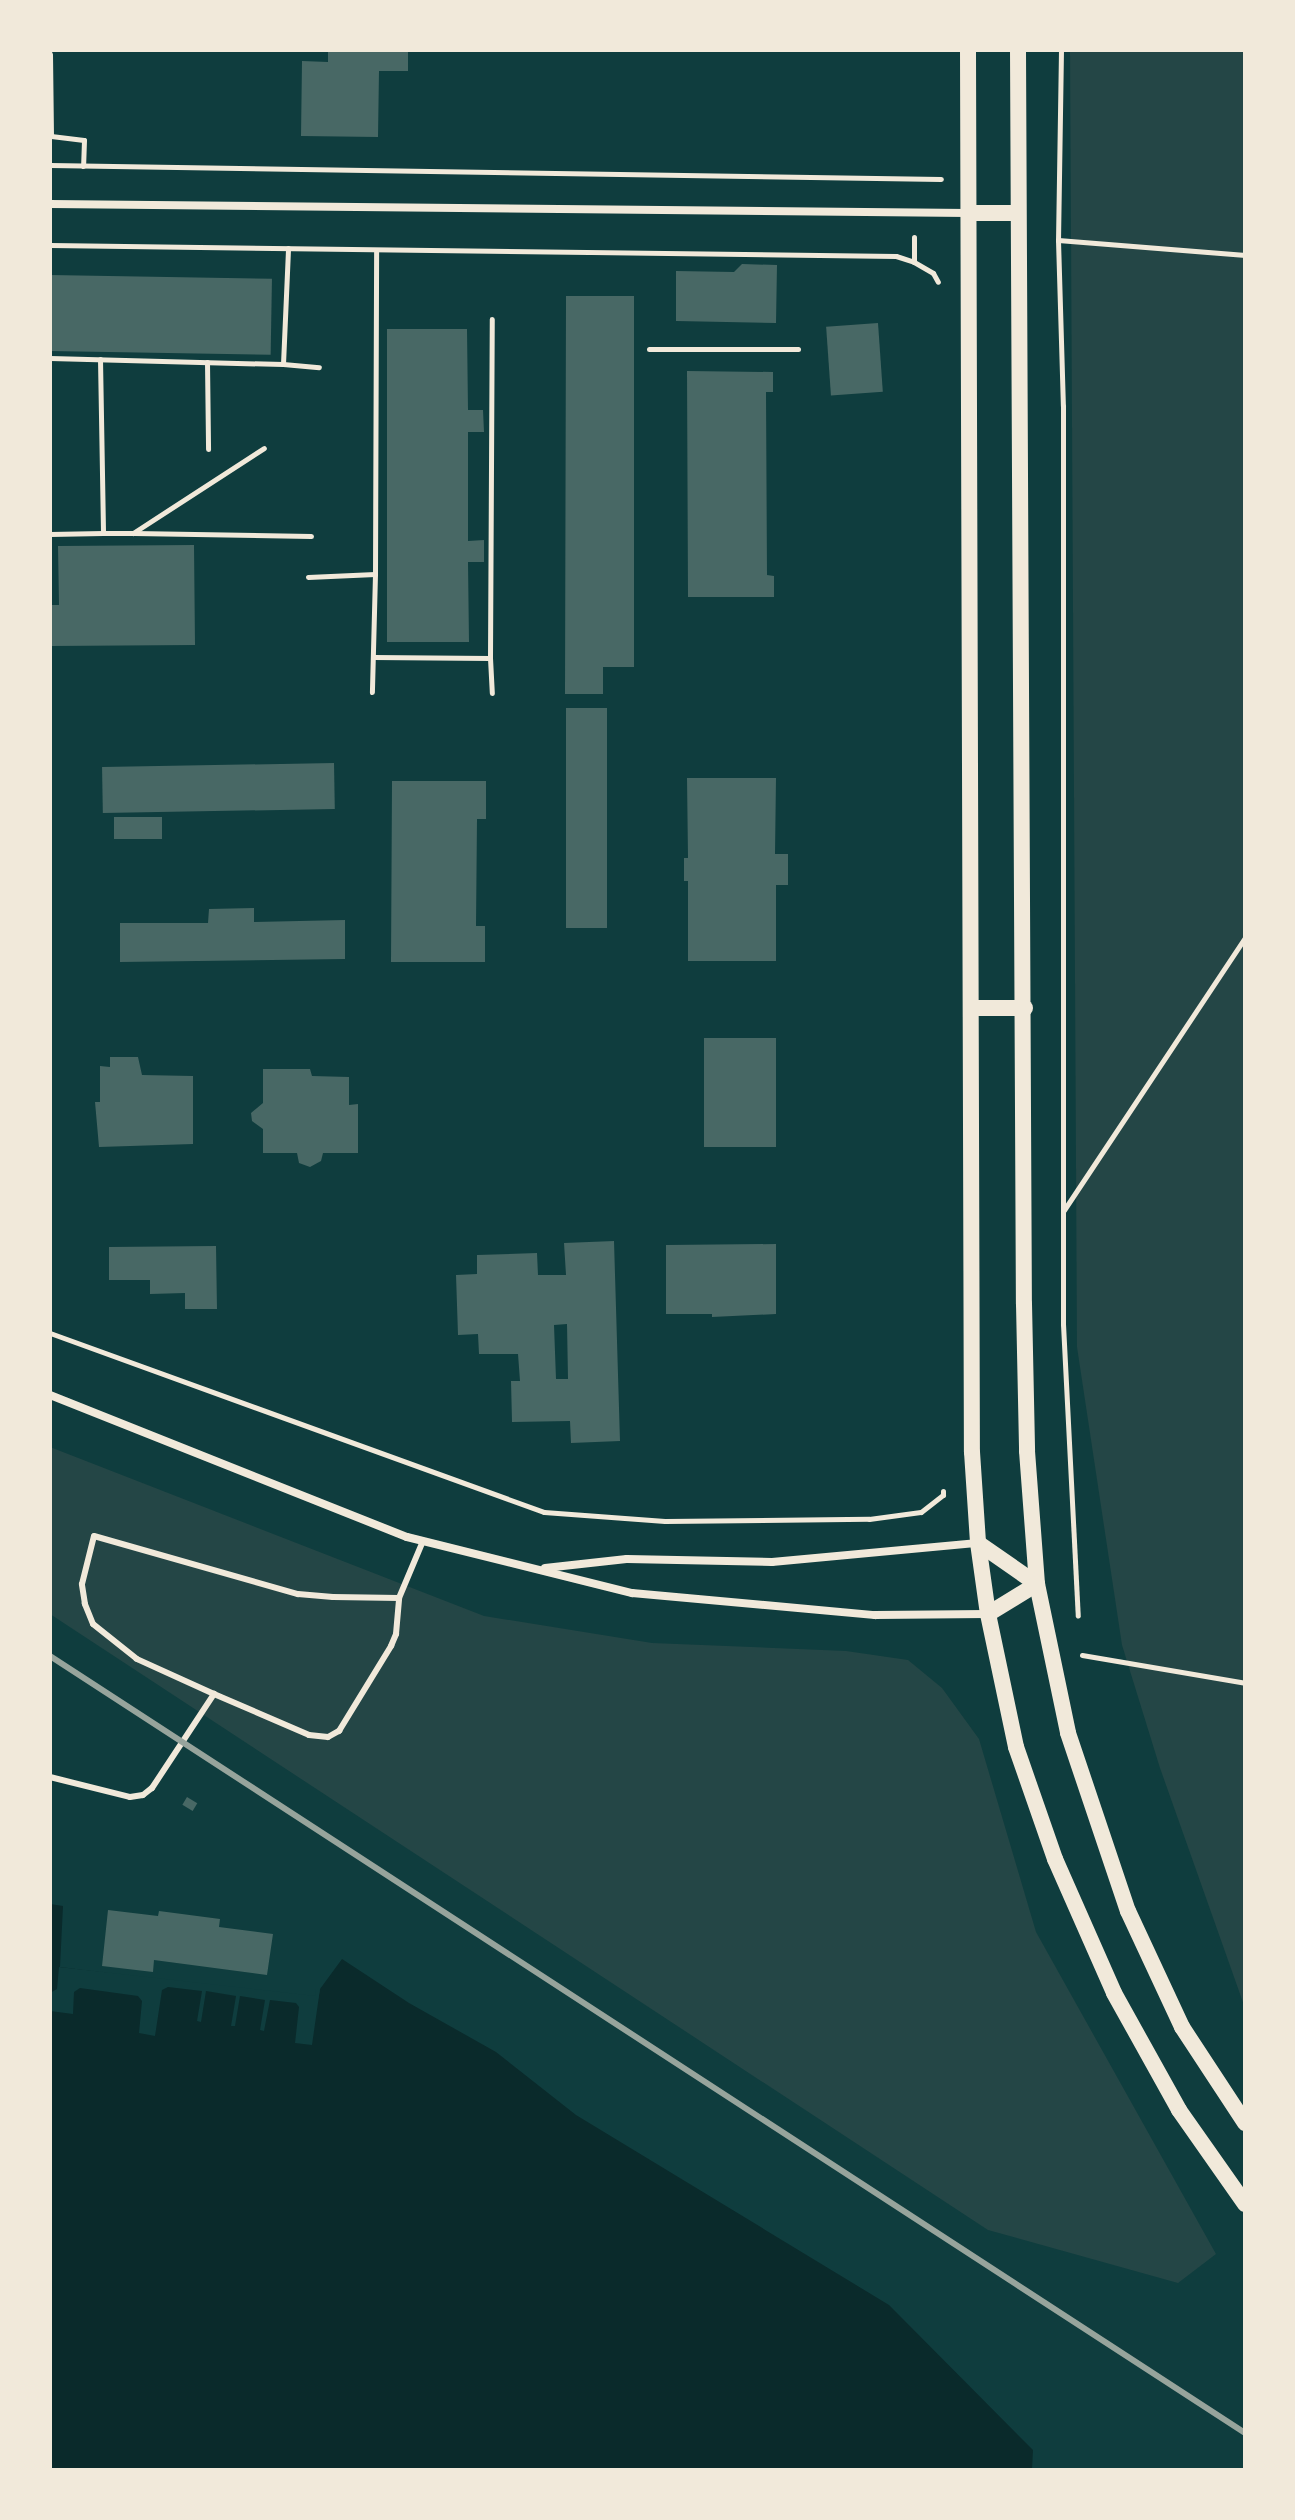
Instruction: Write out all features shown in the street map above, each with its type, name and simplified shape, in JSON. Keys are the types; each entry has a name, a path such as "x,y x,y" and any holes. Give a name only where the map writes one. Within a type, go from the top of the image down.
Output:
{"main road":[{"path":"968,50 972,1452 978,1543 988,1614 1016,1747 1055,1859 1114,1993 1179,2110 1245,2204"},
{"path":"1018,50 1016,213 1027,1451 1037,1584 1068,1733 1100,1838 1128,1911 1182,2027 1245,2123"},
{"path":"969,213 1016,213"},
{"path":"971,1008 1025,1008"},
{"path":"978,1543 1037,1584"},
{"path":"988,1614 1037,1584"}],"street":[{"path":"50,204 969,213"},
{"path":"50,1395 423,1541 632,1593 875,1615 988,1614"},
{"path":"536,1569 627,1559 772,1562 978,1543"}],"lane":[{"path":"399,1598 298,1594 94,1536 82,1584 85,1604 93,1624 137,1659 309,1735 328,1737 339,1731 391,1646 396,1634 399,1598 423,1541"},
{"path":"50,1777 130,1797 143,1795 152,1788 214,1694"}],"path":[{"path":"1061,50 1058,240 1063,406 1063,1324 1079,1628"},
{"path":"50,54 51,136 84,140 83,166"},
{"path":"50,165 941,179"},
{"path":"1058,240 1245,255"},
{"path":"50,245 896,256 914,262"},
{"path":"283,364 288,248"},
{"path":"372,692 376,250"},
{"path":"492,319 492,693"},
{"path":"649,349 798,349"},
{"path":"50,358 319,367"},
{"path":"100,359 103,533"},
{"path":"207,362 208,449"},
{"path":"133,533 264,448"},
{"path":"50,534 311,536"},
{"path":"308,577 375,574"},
{"path":"373,657 490,658"},
{"path":"1025,1239 1063,1211 1245,938"},
{"path":"50,1333 544,1512 665,1521 869,1519 921,1512 943,1495 942,1481"},
{"path":"1080,1641 1085,1669"},
{"path":"1081,1654 1245,1683"}],"shaded area":[{"path":"1070,50 1245,50 1245,2008 1160,1768 1122,1645 1077,1347"},
{"path":"50,1447 484,1616 652,1643 846,1651 908,1660 942,1688 979,1739 1036,1932 1216,2254 1178,2283 988,2230 50,1614"},
{"path":"50,1904 63,1906 60,1967 318,2000 320,1989 342,1959 409,2003 496,2052 576,2115 889,2305 1033,2450 1032,2470 50,2470"}],"pier":[{"path":"59,1967 315,1996 316,1989 320,1989 312,2045 295,2043 299,2007 296,2003 270,2000 264,2031 260,2030 265,2000 240,1996 235,2026 231,2026 236,1996 206,1991 201,2022 197,2021 202,1991 168,1987 162,1990 155,2036 139,2033 142,2001 138,1996 80,1988 74,1992 73,2014 50,2011 50,1993 57,1989"}],"building":[{"path":"328,50 408,50 408,71 379,71 378,137 301,136 302,61 328,62"},
{"path":"742,264 777,265 776,323 676,321 676,271 734,272"},
{"path":"50,275 272,279 271,355 50,351"},
{"path":"566,296 634,296 634,667 603,667 603,694 565,694"},
{"path":"878,323 883,392 831,395 826,327"},
{"path":"387,329 467,329 468,410 483,410 484,432 468,432 468,541 484,540 484,562 468,562 469,642 387,642"},
{"path":"687,371 773,372 773,392 766,392 767,575 774,576 774,597 688,597"},
{"path":"194,545 195,645 50,646 50,605 59,605 58,546"},
{"path":"566,708 607,708 607,928 566,928"},
{"path":"334,763 335,809 103,813 102,767"},
{"path":"687,778 776,778 775,854 788,854 788,885 776,885 776,961 688,961 688,881 684,881 684,858 688,858"},
{"path":"392,781 486,781 486,819 477,819 476,926 485,926 485,962 391,962"},
{"path":"114,817 162,817 162,839 114,839"},
{"path":"254,908 254,922 345,920 345,959 120,962 120,923 208,923 209,909"},
{"path":"704,1038 776,1038 776,1147 704,1147"},
{"path":"110,1057 138,1057 142,1075 193,1076 193,1144 99,1147 95,1102 100,1102 100,1066 110,1067"},
{"path":"263,1069 310,1069 312,1076 349,1077 349,1105 358,1104 358,1153 323,1153 321,1161 310,1167 299,1163 297,1153 263,1153 263,1129 252,1121 251,1113 263,1103"},
{"path":"614,1241 620,1441 571,1443 570,1421 512,1422 511,1381 520,1381 518,1354 479,1354 478,1334 458,1335 456,1275 477,1274 477,1255 537,1253 538,1275 566,1275 564,1243","holes":["567,1324 568,1379 556,1379 554,1325"]},
{"path":"776,1244 776,1314 712,1317 712,1314 666,1314 666,1245"},
{"path":"216,1246 217,1309 185,1309 185,1293 150,1294 150,1280 109,1280 109,1247"},
{"path":"187,1797 197,1803 193,1811 182,1805"},
{"path":"108,1910 158,1916 159,1911 220,1919 219,1927 273,1934 267,1975 154,1960 153,1972 102,1966"}],"railway":[{"path":"50,1656 1245,2433"}]}
